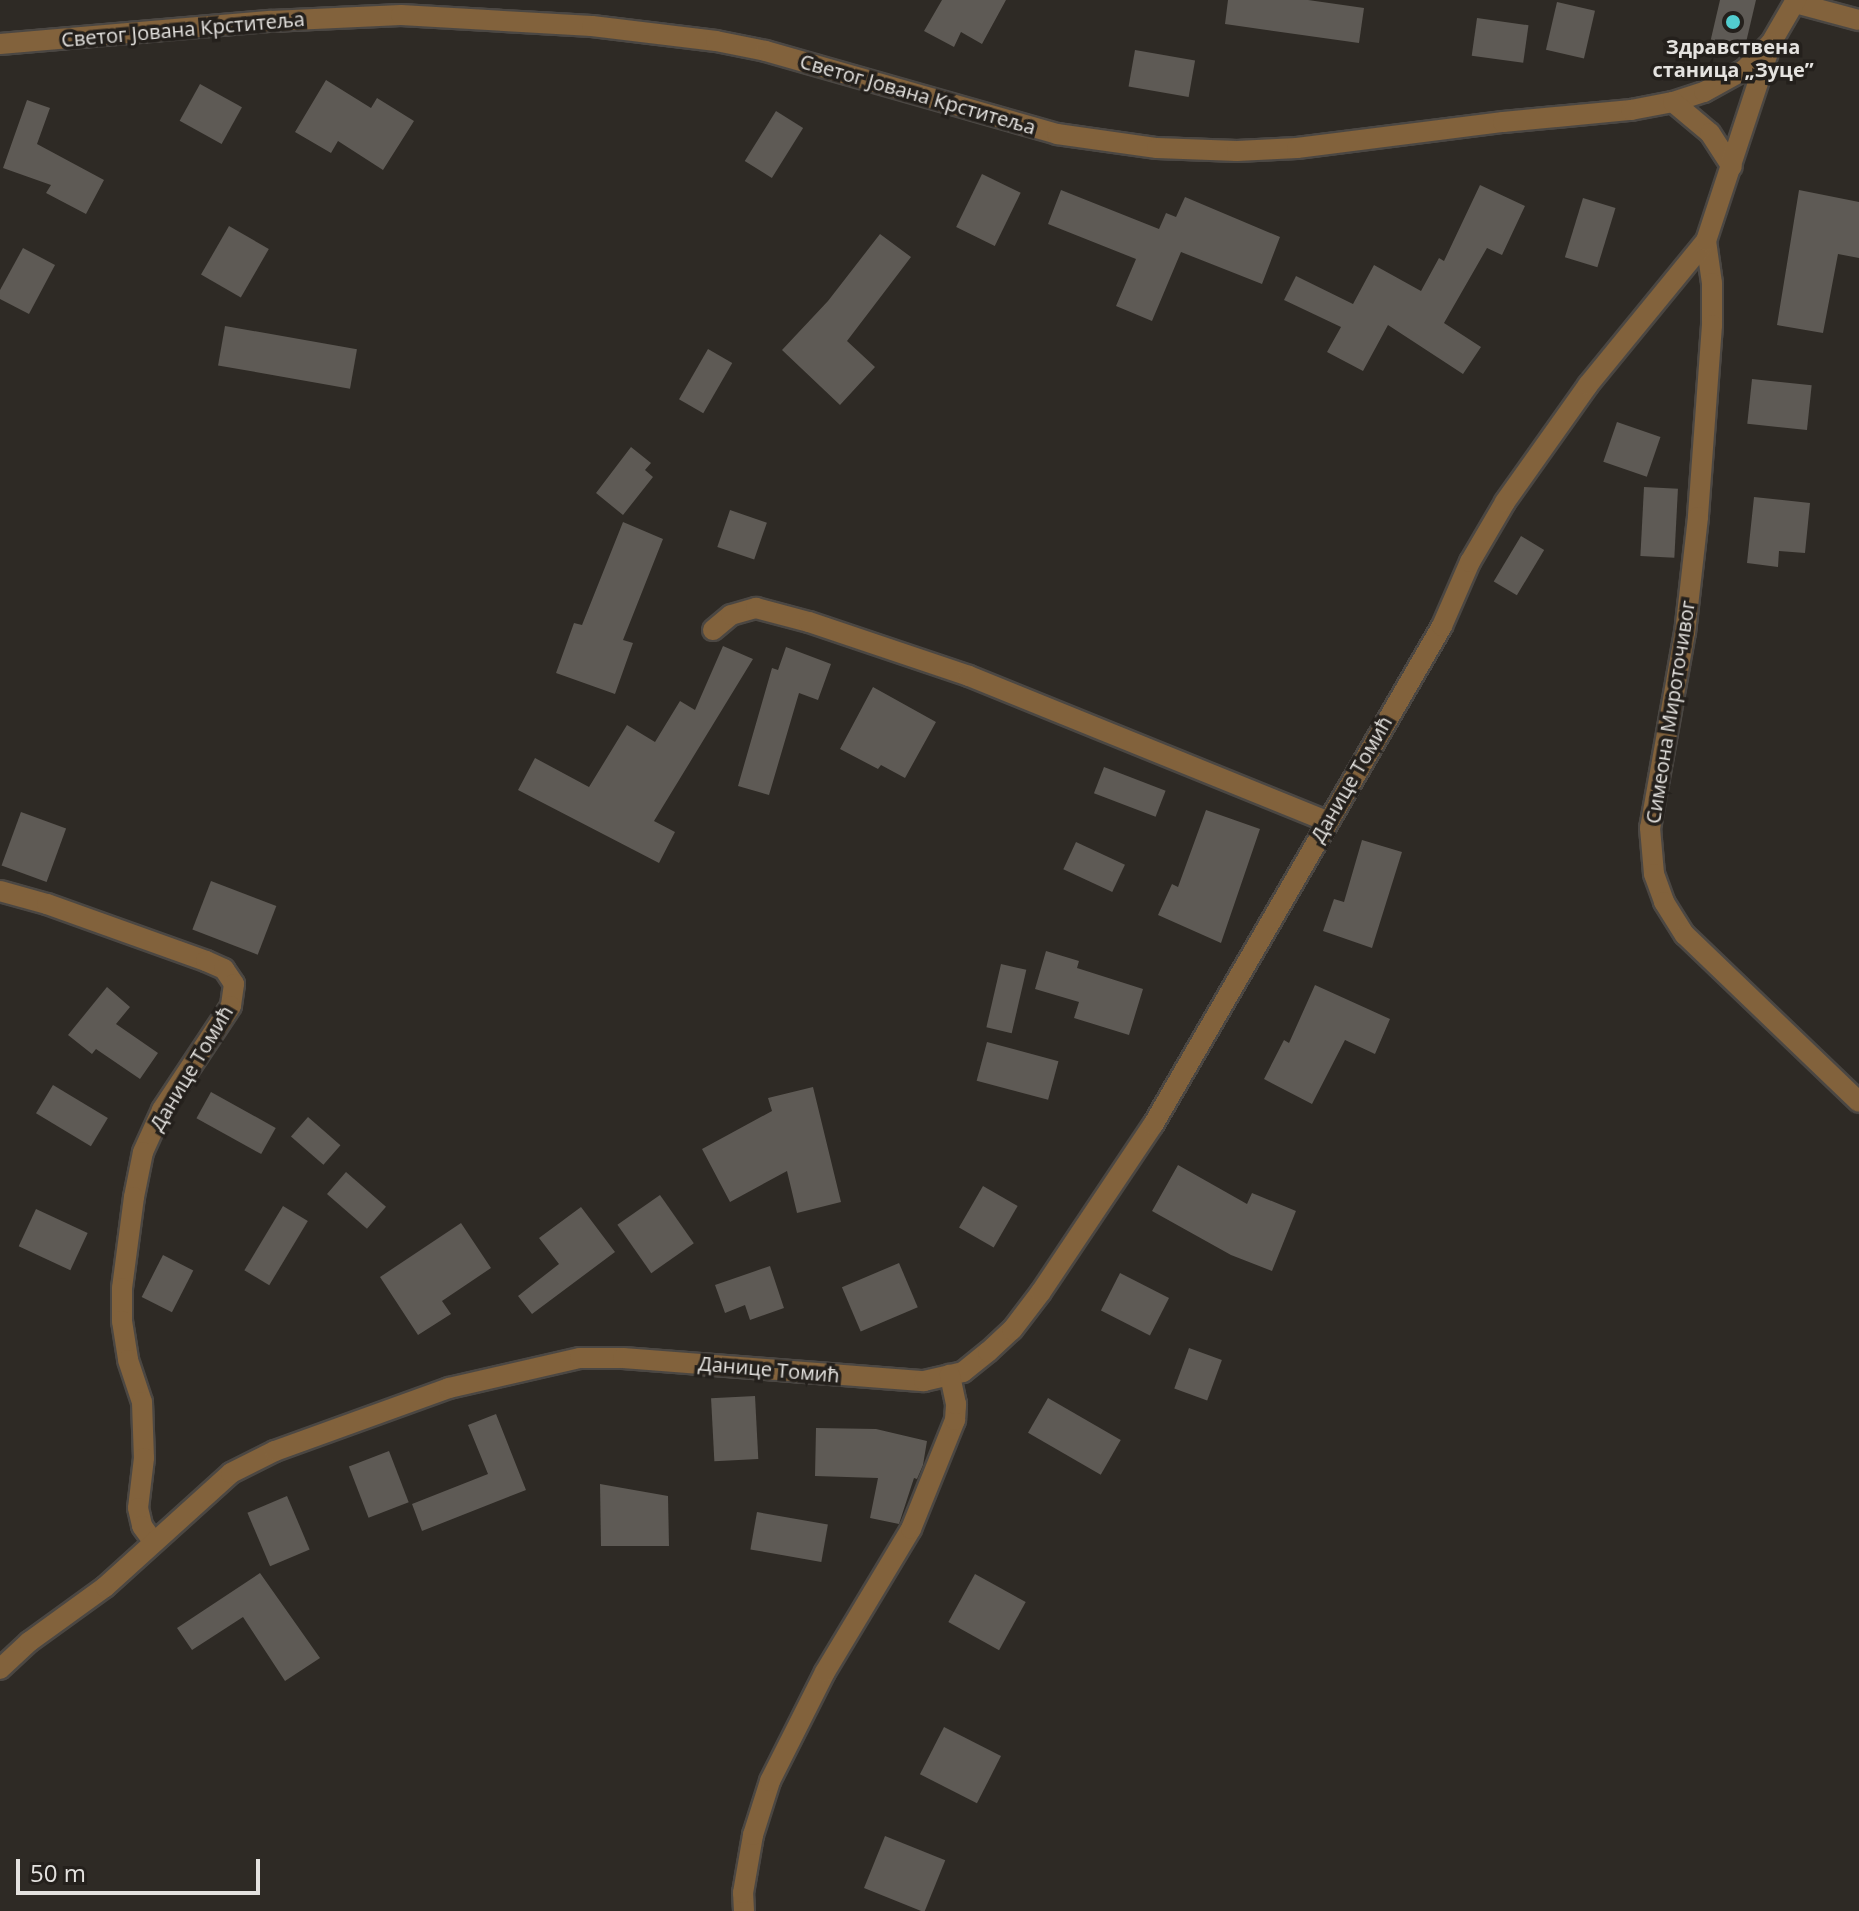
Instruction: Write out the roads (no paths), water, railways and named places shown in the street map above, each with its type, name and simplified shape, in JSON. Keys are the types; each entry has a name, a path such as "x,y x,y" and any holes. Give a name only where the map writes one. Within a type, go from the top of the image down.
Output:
{"street":[{"path":"1796,1 1859,20"},
{"name":"Светог Јована Крститеља","path":"3,41 271,21 401,15 592,26 716,41 766,51 1057,134 1108,143 1223,151 1297,148 1503,122 1631,110 1673,102 1728,80 1771,43 1796,1"},
{"name":"Данице Томић","path":"0,1669 29,1642 105,1587 224,1478 275,1451 396,1405 532,1367 580,1358 623,1358 909,1380 963,1372 1012,1330 1061,1264 1161,1112 1326,821 1442,626 1470,562 1505,502 1588,385 1706,241 1771,43"},
{"path":"1673,102 1710,133 1732,167"},
{"name":"Симеона Мироточивог","path":"1706,241 1712,283 1712,325 1699,501 1685,632 1650,828 1654,874 1664,902 1685,935 1859,1102"},
{"path":"713,630 731,615 756,608 809,622 969,676 1326,821"},
{"name":"Данице Томић","path":"0,891 47,904 206,961 224,969 234,984 231,1006 162,1110 143,1152 134,1197 122,1288 122,1321 128,1360 142,1402 144,1458 138,1508 142,1526 153,1541"},
{"path":"744,1911 743,1893 762,1803 825,1672 911,1529 955,1420 956,1404 950,1375"},
{"path":"0,1649 29,1642"}],"place":[{"name":"Здравствена станица „Зуце”","path":"1733,22"}]}
